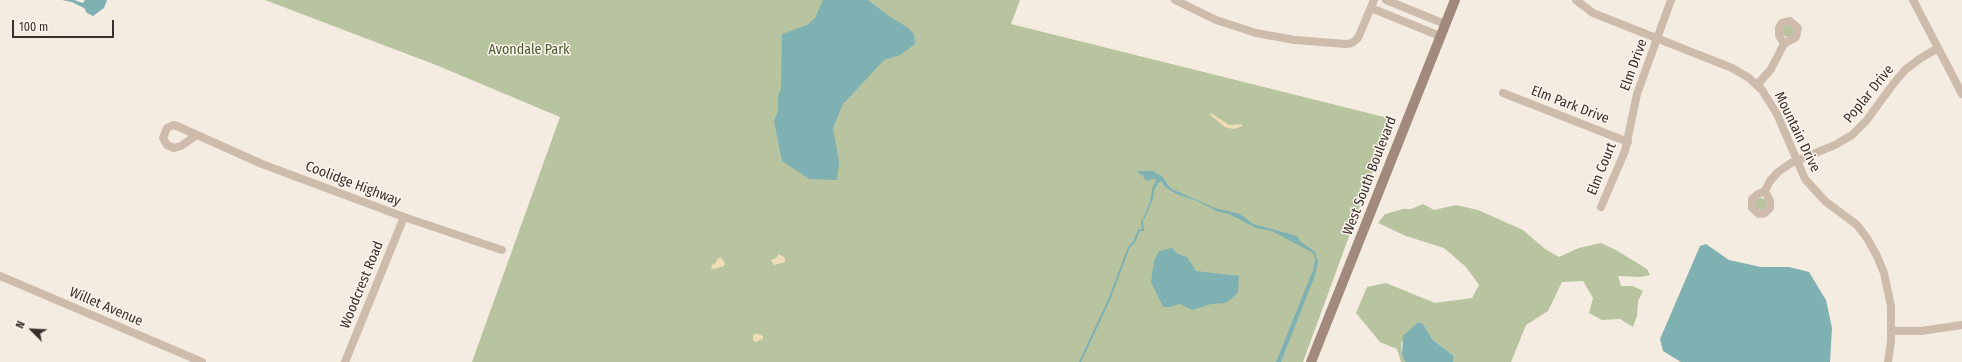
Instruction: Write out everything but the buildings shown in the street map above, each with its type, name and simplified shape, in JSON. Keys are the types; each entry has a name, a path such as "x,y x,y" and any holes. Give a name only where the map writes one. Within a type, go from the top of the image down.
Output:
{"main road":[{"name":"West South Boulevard","path":"1311,362 1455,0"}],"street":[{"path":"1175,0 1216,20 1256,33 1295,40 1346,44 1352,43 1358,38 1373,4 1440,36"},
{"path":"1386,0 1445,24"},
{"name":"Mountain Drive","path":"1576,0 1593,13 1737,70 1757,85 1767,97 1777,114 1796,162 1805,179 1818,196 1851,220 1867,238 1877,256 1886,282 1891,306 1892,331 1888,362"},
{"name":"Elm Drive","path":"1628,142 1637,94 1671,0"},
{"path":"1913,0 1962,94"},
{"path":"1757,85 1771,69 1784,44"},
{"name":"Poplar Drive","path":"1765,191 1770,181 1778,172 1796,162 1835,146 1852,135 1866,121 1894,83 1906,70 1921,58 1938,48"},
{"name":"Elm Park Drive","path":"1503,93 1628,142"},
{"name":"Coolidge Highway","path":"197,135 249,159 404,217 502,250"},
{"name":"Elm Court","path":"1601,207 1628,142"},
{"name":"Woodcrest Road","path":"345,362 404,217"},
{"name":"Willet Avenue","path":"0,276 202,362"},
{"path":"1892,331 1921,331 1962,325"}],"green space":[{"name":"Avondale Park","path":"265,0 1020,0 1011,24 1392,119 1303,362 472,362 560,117 436,65"},
{"path":"1788,25 1792,27 1794,31 1792,35 1788,37 1784,35 1782,31 1784,27"},
{"path":"1759,198 1763,198 1767,204 1763,210 1759,210 1755,206 1755,202"},
{"path":"1423,204 1434,210 1456,205 1478,210 1523,230 1545,249 1559,257 1579,248 1601,243 1616,250 1647,269 1650,275 1641,277 1618,276 1621,286 1633,286 1643,291 1638,301 1637,316 1633,327 1620,319 1602,320 1589,313 1593,298 1583,281 1562,282 1548,311 1526,325 1511,362 1453,362 1454,356 1433,340 1423,324 1418,322 1401,343 1402,355 1405,362 1401,362 1397,349 1380,342 1356,313 1367,287 1386,283 1435,303 1472,298 1479,285 1466,267 1444,248 1406,236 1378,223 1385,214 1403,209 1411,209"}],"sand":[{"path":"1211,113 1229,125 1241,124 1243,126 1233,129 1225,127 1210,115"},
{"path":"779,254 785,258 785,262 774,265 771,260 776,258"},
{"path":"721,257 725,263 724,266 714,269 711,268 712,265 716,263 717,259"},
{"path":"756,333 763,336 763,339 755,342 753,340 753,335"}],"water":[{"path":"62,0 74,0 83,3 85,0 107,0 104,8 93,16 87,13 84,8 72,2"},
{"path":"823,0 868,0 890,17 907,27 914,34 915,44 900,55 884,60 843,104 833,128 839,162 837,180 809,179 782,161 774,121 778,111 778,96 781,89 782,34 807,25 815,18"},
{"path":"1153,171 1163,177 1172,189 1215,208 1240,214 1253,224 1297,236 1301,242 1315,252 1318,262 1315,275 1281,362 1276,362 1313,270 1315,259 1313,253 1272,231 1256,228 1229,214 1219,212 1197,201 1176,194 1165,187 1161,181 1158,183 1154,191 1153,199 1145,218 1142,221 1150,202 1152,189 1156,180 1154,178 1149,181 1145,180 1143,176 1137,172"},
{"path":"1706,244 1729,260 1761,267 1789,267 1809,272 1826,300 1832,328 1830,362 1681,362 1663,351 1660,339 1700,246"},
{"path":"1172,248 1178,254 1187,257 1196,271 1239,276 1238,293 1226,303 1211,304 1192,310 1180,304 1170,307 1163,307 1151,282 1154,261 1159,251"},
{"path":"1418,322 1423,324 1433,340 1454,356 1453,362 1405,362 1402,355 1403,336"}],"waterway":[{"path":"1080,362 1109,300 1129,247 1134,242 1139,230 1143,230 1142,221"}]}
